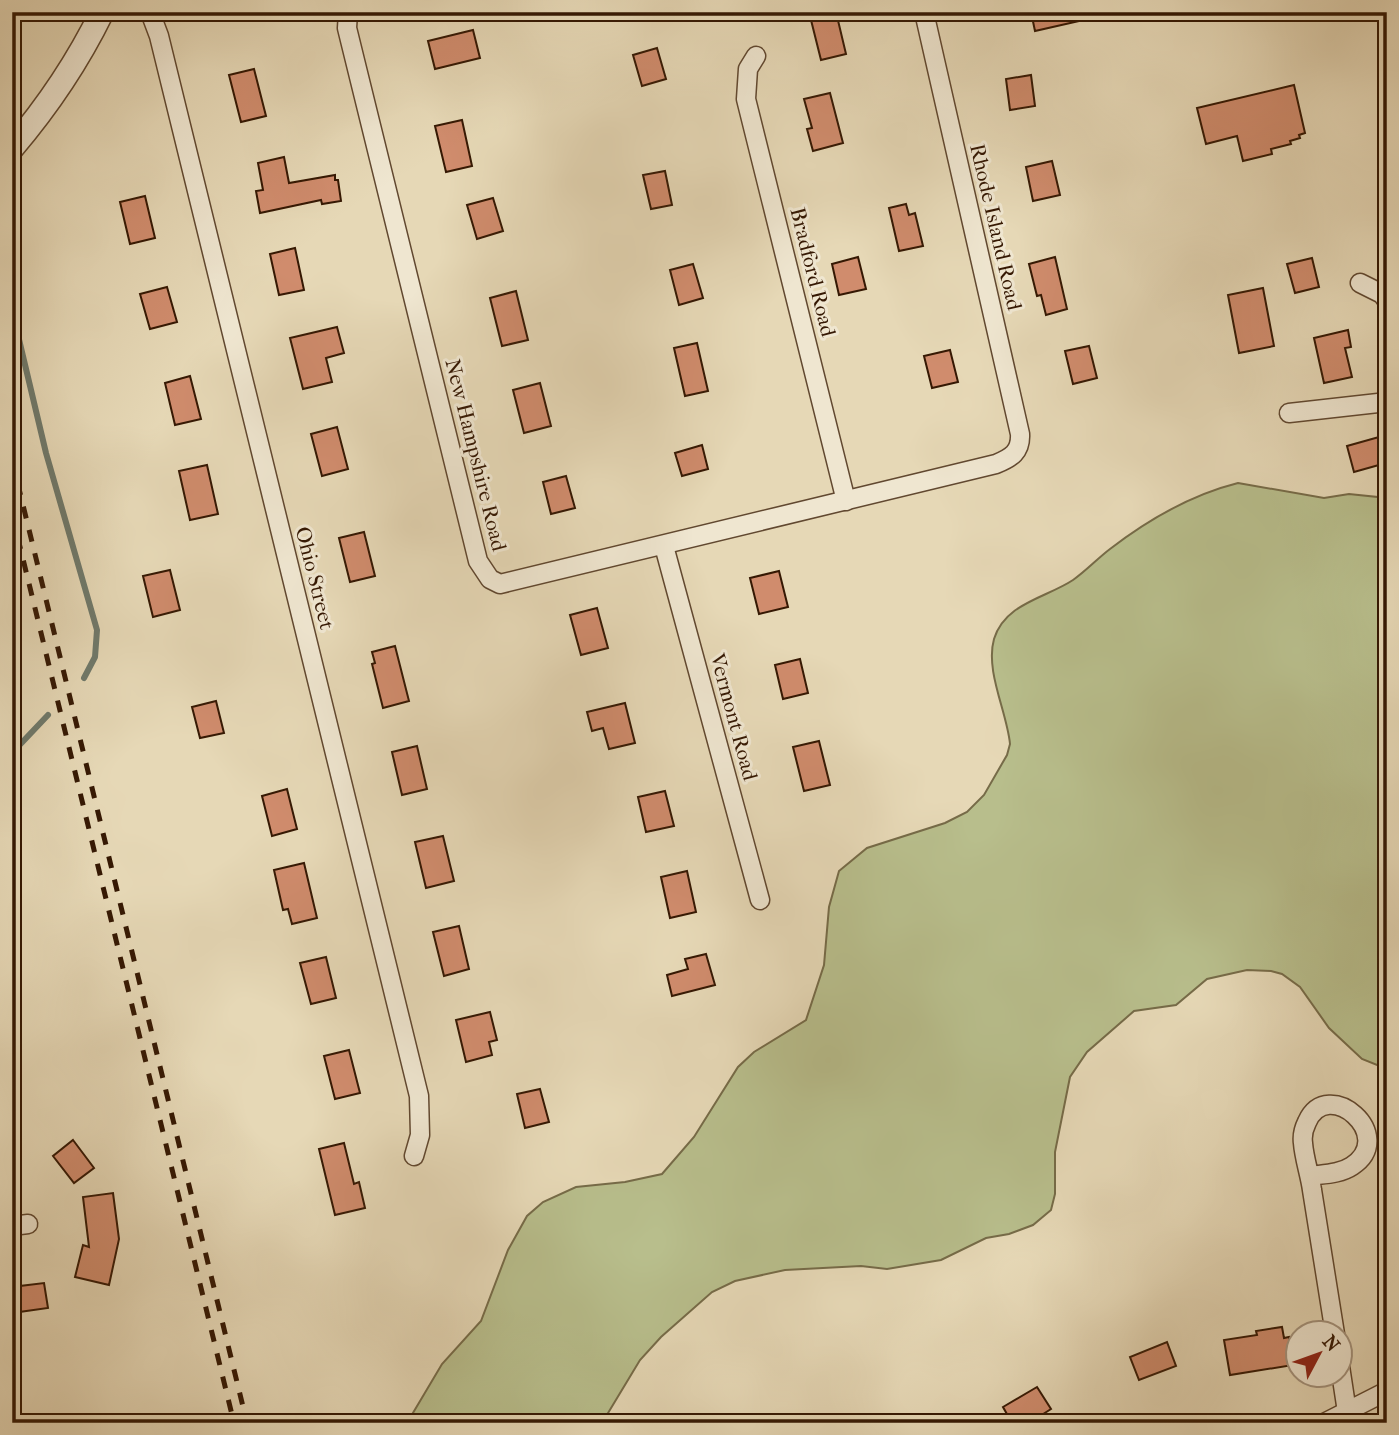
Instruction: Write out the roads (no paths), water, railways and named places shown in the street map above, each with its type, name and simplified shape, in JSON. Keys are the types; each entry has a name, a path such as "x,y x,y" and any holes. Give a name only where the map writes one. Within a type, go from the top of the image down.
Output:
{"street":[{"path":"12,148 47,104 89,39 102,12"},
{"name":"Ohio Street","path":"150,12 159,36 419,1096 420,1135 414,1156"},
{"name":"New Hampshire Road","path":"348,12 346,28 478,561 490,579 500,584 509,584 996,464 1017,452"},
{"name":"Rhode Island Road","path":"924,12 1020,434 1017,452"},
{"name":"Bradford Road","path":"756,56 748,69 746,99 846,501"},
{"path":"1360,283 1382,294 1387,301"},
{"path":"1289,413 1387,402"},
{"name":"Vermont Road","path":"664,546 760,900"},
{"path":"1310,1176 1333,1320"},
{"path":"1343,1390 1347,1412"},
{"path":"1324,1423 1387,1391"}],"waterway":[{"path":"12,310 46,453 97,630 95,657 84,678"},
{"path":"12,753 48,715"}],"railway":[{"path":"12,460 247,1423"},
{"path":"12,514 234,1423"}]}
